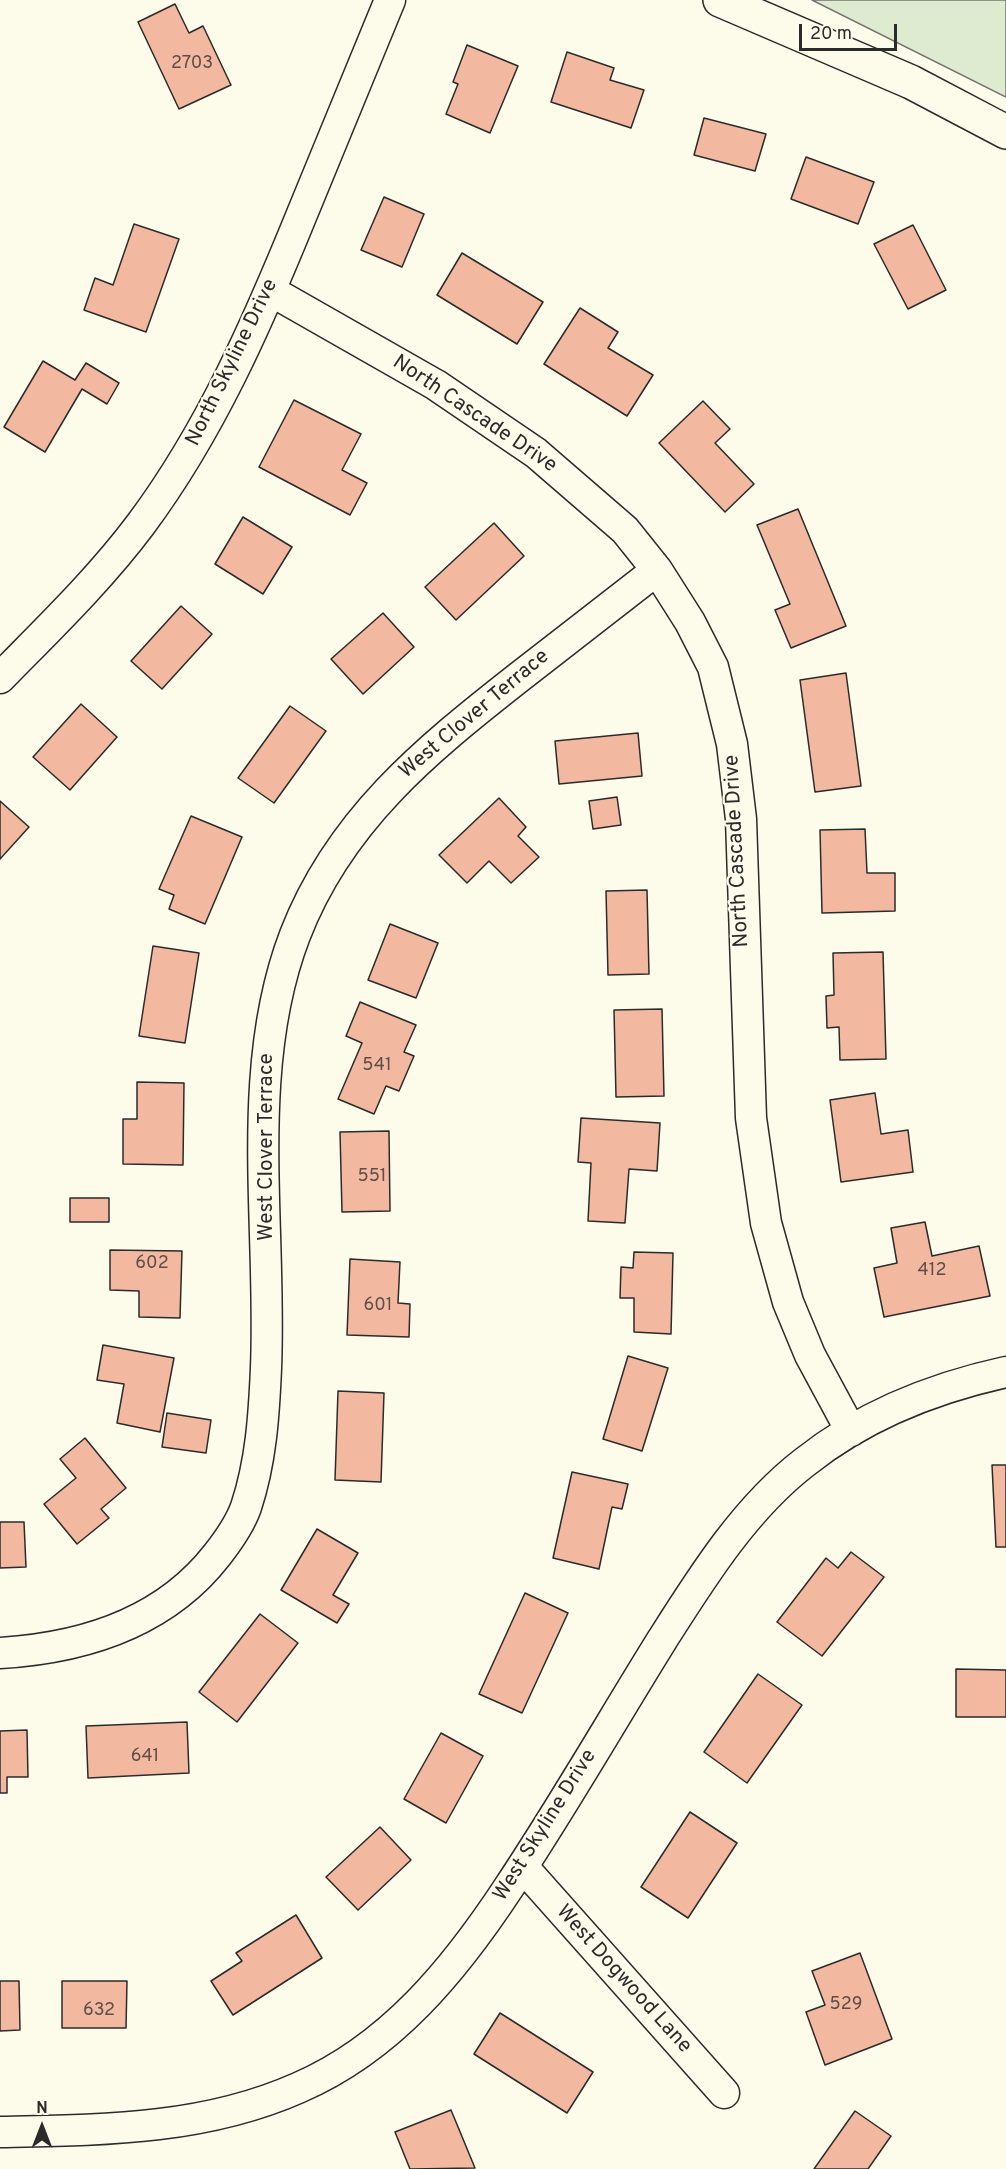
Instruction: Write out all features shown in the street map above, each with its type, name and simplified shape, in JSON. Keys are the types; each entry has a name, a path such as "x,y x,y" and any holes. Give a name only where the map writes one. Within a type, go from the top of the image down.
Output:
{"street":[{"name":"North Skyline Drive","path":"0,678 84,594 141,524 190,451 220,399 271,291 390,0"},
{"path":"720,0 910,82 1006,132"},
{"name":"North Cascade Drive","path":"271,291 436,385 536,453 625,530 657,570 690,622 713,667 732,744 741,819 751,1118 766,1223 797,1323 810,1355 851,1431"},
{"name":"West Clover Terrace","path":"0,1653 51,1648 92,1639 129,1625 169,1601 200,1577 226,1543 245,1511 256,1472 264,1424 267,1269 265,1067 272,1021 295,934 342,846 375,803 409,768 452,730 657,570"},
{"name":"West Skyline Drive","path":"0,2132 103,2130 177,2124 220,2115 300,2088 361,2052 420,2003 477,1936 523,1867 680,1612 730,1541 770,1494 804,1462 851,1431 924,1394 1006,1372"},
{"name":"West Dogwood Lane","path":"523,1867 724,2093"}],"green space":[{"path":"812,0 1006,0 1006,97"}],"building":[{"path":"175,4 189,33 203,26 231,85 179,109 138,22"},
{"path":"467,45 518,66 490,133 446,114 458,84 453,82"},
{"path":"567,52 614,68 610,80 644,90 631,128 551,102"},
{"path":"704,118 766,134 755,171 694,155"},
{"path":"806,157 874,182 858,224 791,199"},
{"path":"384,197 424,214 402,267 361,250"},
{"path":"134,224 179,239 146,332 84,310 95,278 113,285"},
{"path":"913,225 946,290 908,309 874,244"},
{"path":"462,253 543,302 517,344 437,295"},
{"path":"580,308 618,332 608,348 653,375 627,416 544,364"},
{"path":"43,361 75,380 86,363 119,383 107,404 82,389 45,452 4,427"},
{"path":"294,400 361,434 342,470 367,483 350,515 259,467"},
{"path":"703,401 730,429 715,443 754,484 725,512 659,443"},
{"path":"798,509 846,626 791,648 775,610 790,604 757,525"},
{"path":"243,517 292,547 263,594 215,564"},
{"path":"494,523 524,556 456,620 425,587"},
{"path":"181,606 212,634 162,689 131,661"},
{"path":"383,613 414,647 363,694 331,659"},
{"path":"846,673 861,786 815,792 800,680"},
{"path":"81,704 117,737 70,790 33,757"},
{"path":"290,706 326,731 274,803 238,778"},
{"path":"638,733 642,776 559,784 555,741"},
{"path":"617,797 621,825 593,829 589,801"},
{"path":"499,798 526,827 518,836 539,857 511,883 489,861 467,883 439,855"},
{"path":"0,801 29,827 0,859"},
{"path":"191,816 242,837 205,924 169,909 174,895 159,889"},
{"path":"865,829 867,873 895,873 895,911 822,913 820,830"},
{"path":"647,890 649,974 608,975 606,891"},
{"path":"390,924 438,943 416,998 368,980"},
{"path":"153,946 199,953 185,1043 139,1036"},
{"path":"883,952 886,1059 840,1060 839,1027 827,1028 826,996 834,995 833,953"},
{"path":"360,1002 416,1025 404,1052 414,1056 399,1091 386,1086 374,1114 338,1099 362,1043 346,1036"},
{"path":"662,1009 664,1096 616,1097 614,1010"},
{"path":"137,1082 184,1083 183,1165 123,1164 123,1119 137,1119"},
{"path":"875,1093 881,1134 908,1130 913,1172 841,1182 830,1100"},
{"path":"581,1118 660,1123 657,1171 629,1169 625,1223 588,1221 591,1163 578,1162"},
{"path":"389,1131 390,1211 342,1212 340,1132"},
{"path":"70,1198 109,1198 109,1222 70,1222"},
{"path":"925,1222 932,1256 979,1246 990,1296 884,1317 874,1268 897,1263 891,1228"},
{"path":"110,1250 182,1251 180,1318 139,1317 139,1291 110,1290"},
{"path":"634,1252 673,1253 671,1334 634,1332 634,1298 620,1298 621,1267 633,1268"},
{"path":"350,1259 400,1262 398,1303 410,1304 409,1337 347,1335"},
{"path":"103,1345 174,1358 160,1432 117,1423 124,1384 97,1380"},
{"path":"628,1356 668,1368 642,1451 603,1439"},
{"path":"338,1391 384,1393 381,1482 335,1480"},
{"path":"167,1413 211,1420 206,1453 162,1447"},
{"path":"85,1438 126,1488 101,1509 109,1518 77,1544 44,1504 76,1478 60,1459"},
{"path":"992,1465 1006,1465 1006,1547 996,1547"},
{"path":"572,1472 628,1484 622,1509 612,1507 599,1569 553,1558"},
{"path":"0,1522 24,1522 26,1567 0,1568"},
{"path":"317,1529 358,1553 333,1595 349,1604 337,1623 281,1590"},
{"path":"851,1552 884,1577 822,1656 777,1622 826,1558 838,1568"},
{"path":"525,1593 568,1613 522,1713 479,1694"},
{"path":"260,1614 298,1643 237,1722 199,1692"},
{"path":"956,1669 1006,1670 1006,1717 956,1717"},
{"path":"758,1674 802,1705 747,1783 704,1752"},
{"path":"187,1722 189,1773 88,1778 86,1726"},
{"path":"27,1730 28,1777 7,1777 7,1793 0,1793 0,1731"},
{"path":"441,1733 483,1756 446,1823 404,1799"},
{"path":"690,1812 737,1843 688,1918 641,1887"},
{"path":"380,1827 411,1860 358,1910 326,1877"},
{"path":"296,1915 322,1958 233,2015 211,1981 242,1961 236,1953"},
{"path":"860,1953 892,2039 825,2065 806,2012 825,2005 812,1971"},
{"path":"0,1981 19,1981 20,2030 0,2031"},
{"path":"62,1981 127,1981 126,2028 62,2028"},
{"path":"500,2013 593,2072 567,2113 474,2054"},
{"path":"451,2110 475,2168 410,2169 395,2132"},
{"path":"855,2111 891,2136 868,2169 814,2169"}]}
